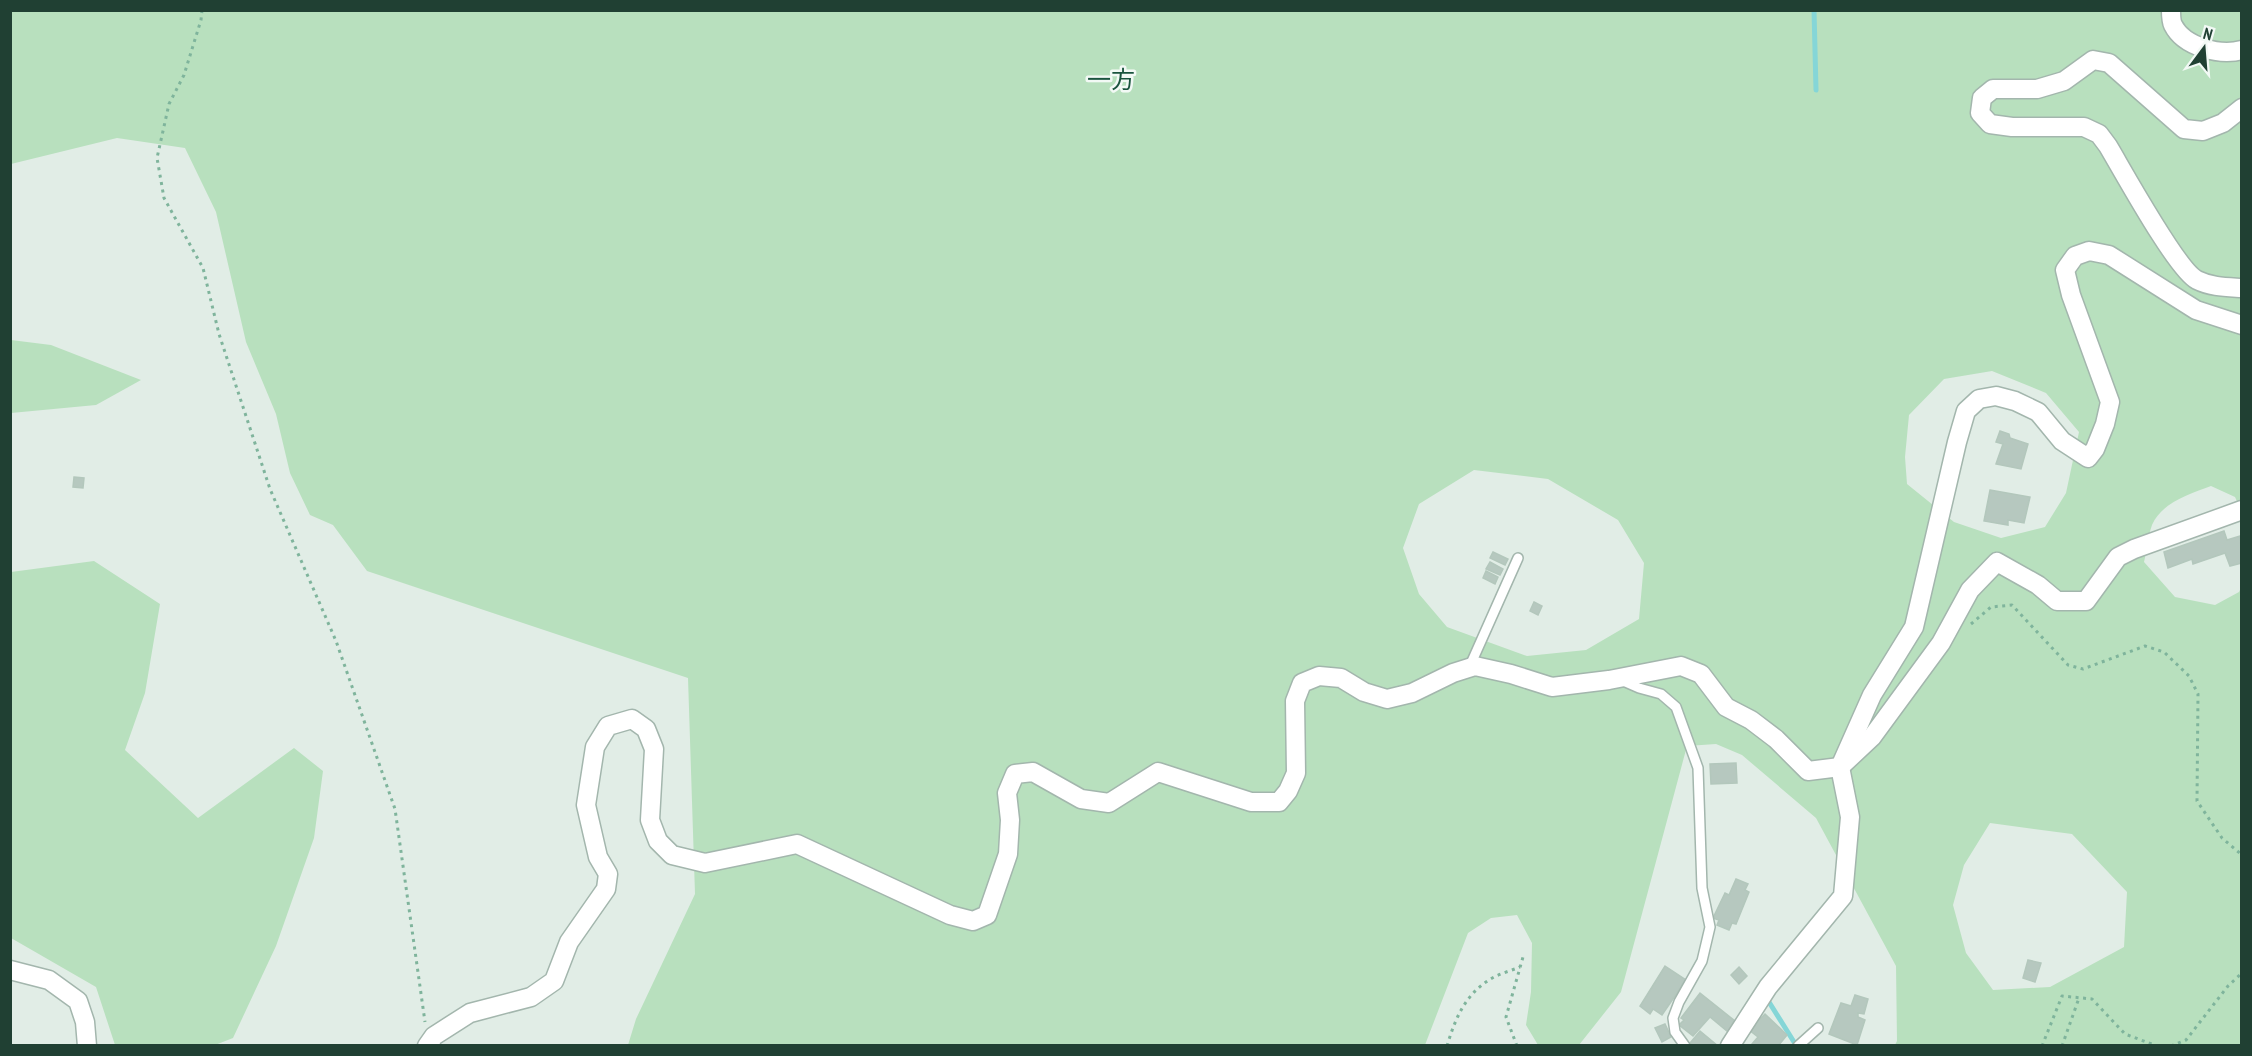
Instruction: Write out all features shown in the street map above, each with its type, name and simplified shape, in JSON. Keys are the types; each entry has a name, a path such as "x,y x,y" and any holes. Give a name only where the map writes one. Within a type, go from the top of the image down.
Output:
{"street":[{"path":"2171,10 2172,24 2184,38 2204,48 2232,52 2241,50"},
{"path":"2241,108 2223,123 2204,131 2184,129 2109,63 2093,60 2064,81 2037,88 1993,89 1982,98 1980,114 1990,124 2012,127 2084,127 2099,134 2178,260 2194,279 2212,286 2241,288"},
{"path":"1730,1046 1768,987 1843,896 1850,817 1840,767 1872,696 1914,627 1966,411 1979,399 1996,396 2015,401 2038,412 2062,441 2088,458 2095,449 2105,424 2110,402 2071,295 2065,270 2075,256 2089,251 2109,255 2196,310 2241,325"},
{"path":"434,1042 470,1013 531,997 554,981 570,942 606,889 608,874 598,857 586,805 595,747 608,726 632,719 646,729 654,749 650,820 658,841 672,855 705,863 797,844 950,915 973,921 987,915 1008,854 1010,820 1007,793 1015,774 1033,772 1081,799 1109,803 1158,772 1251,802 1279,802 1288,791 1296,773 1295,701 1302,683 1319,675 1341,678 1364,692 1387,699 1412,693 1453,673 1475,666 1552,687 1682,666 1701,674 1726,707 1751,720 1776,739 1808,771 1840,767 1872,737 1941,643 1970,590 1997,562 2038,585 2057,601 2086,602 2118,557 2241,510"},
{"path":"10,970 49,980 78,1001 85,1022 87,1046"}],"lane":[{"path":"1469,668 1518,558"},
{"path":"1618,678 1639,688 1661,694 1676,707 1698,768 1702,888 1710,927 1702,961 1679,1002 1673,1018 1675,1032 1685,1046"},
{"path":"1798,1046 1818,1028"}],"path":[{"path":"201,10 201,20 184,75 169,104 157,158 164,198 203,268 219,334 270,489 336,640 395,809 426,1025 434,1042"},
{"path":"1969,627 1991,607 2012,605 2068,665 2083,669 2145,646 2164,652 2189,676 2198,694 2197,801 2222,838 2241,855"},
{"path":"1517,1046 1506,1017 1523,957"},
{"path":"1447,1046 1455,1021 1469,998 1490,979 1520,967"},
{"path":"2171,1046 2186,1040 2241,973"},
{"path":"2042,1046 2062,996 2092,999 2125,1034 2157,1046"},
{"path":"2062,1046 2079,998"}],"green space":[{"path":"11,11 2241,11 2241,510 2235,497 2211,486 2177,500 2162,510 2152,525 2144,562 2175,597 2215,605 2239,592 2241,588 2241,1045 1895,1045 1897,1041 1896,966 1816,818 1742,755 1716,744 1687,746 1621,992 1579,1045 1538,1045 1526,1025 1531,992 1532,943 1517,915 1491,918 1468,933 1425,1045 628,1045 636,1019 695,894 688,678 367,571 333,525 310,515 290,473 276,414 246,342 216,212 185,148 117,138 11,164","holes":["1992,371 2046,393 2079,432 2066,493 2045,527 2001,538 1954,522 1907,484 1905,457 1909,415 1944,379","1474,470 1548,479 1618,520 1644,563 1639,619 1586,650 1527,656 1447,627 1419,594 1403,548 1419,504","1990,823 2072,834 2127,892 2124,947 2050,987 1993,990 1966,953 1953,905 1964,865"]},
{"path":"11,340 51,345 141,380 96,405 11,413"},
{"path":"94,561 160,604 145,693 125,750 198,818 294,748 323,771 314,838 276,946 233,1038 215,1045 115,1045 96,987 11,938 11,572"}],"building":[{"path":"2000,431 2009,434 2010,438 2028,444 2021,469 1996,464 2003,444 1996,442"},
{"path":"74,477 84,478 83,488 73,487"},
{"path":"1990,490 2030,497 2024,523 2008,520 2008,525 1984,521"},
{"path":"2224,531 2227,540 2240,536 2242,563 2230,566 2225,553 2193,564 2192,559 2168,568 2164,552"},
{"path":"1493,552 1508,559 1505,565 1490,558"},
{"path":"1490,562 1503,569 1500,575 1486,569"},
{"path":"1486,571 1498,577 1495,584 1483,578"},
{"path":"1534,602 1542,606 1538,615 1530,611"},
{"path":"1736,763 1737,783 1711,784 1710,764"},
{"path":"1736,879 1748,884 1745,890 1749,892 1736,924 1732,923 1729,930 1717,925 1719,920 1713,918 1725,893 1729,895"},
{"path":"2028,960 2041,963 2035,982 2023,978"},
{"path":"1665,966 1686,980 1662,1015 1653,1009 1650,1014 1640,1006"},
{"path":"1739,967 1747,976 1739,984 1731,975"},
{"path":"1700,993 1735,1021 1728,1032 1710,1017 1693,1036 1679,1025 1684,1020 1681,1018"},
{"path":"1855,995 1868,999 1864,1014 1858,1013 1858,1017 1865,1020 1857,1045 1829,1034 1841,1003 1851,1006"},
{"path":"1765,1014 1787,1035 1778,1046 1754,1046 1752,1044 1758,1037 1749,1030"},
{"path":"1665,1024 1671,1037 1662,1042 1655,1028"},
{"path":"1700,1031 1718,1046 1694,1046 1690,1043"}],"waterway":[{"path":"1814,10 1816,90"},
{"path":"1769,1002 1794,1042"}],"district":[{"name":"一方","path":"1111,80"}]}
